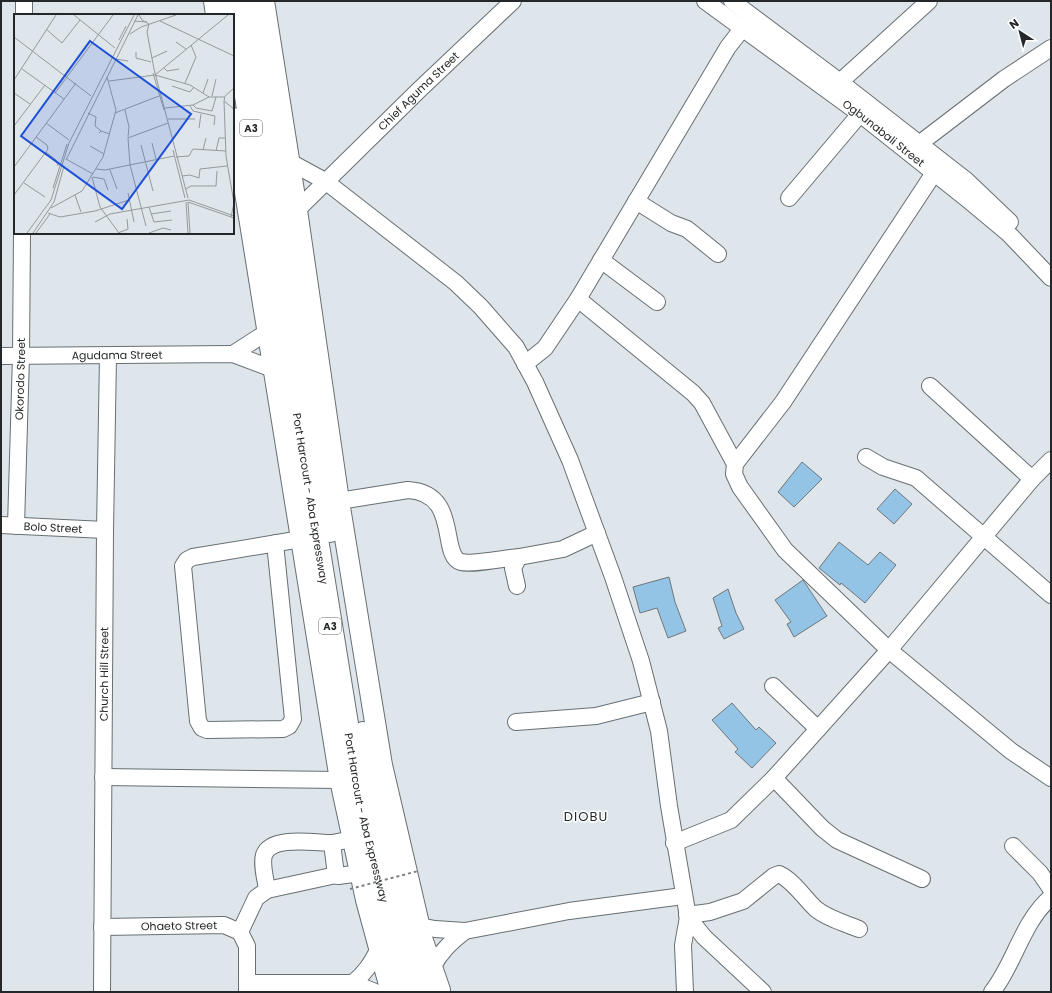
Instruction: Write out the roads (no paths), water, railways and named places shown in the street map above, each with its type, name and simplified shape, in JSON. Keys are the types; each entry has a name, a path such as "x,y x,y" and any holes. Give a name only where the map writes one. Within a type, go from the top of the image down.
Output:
{"highway":[{"name":"Port Harcourt - Aba Expressway","path":"231,1 233,14"},
{"name":"Port Harcourt - Aba Expressway","path":"248,1 279,252 360,804 391,928 412,992"},
{"name":"Port Harcourt - Aba Expressway","path":"234,17 279,252 358,709 383,831 424,968 425,992"},
{"path":"424,968 424,974 433,992"}],"main road":[{"path":"214,1 216,14"},
{"path":"264,1 290,162 339,501 382,765 419,926 424,968 441,992"},
{"path":"234,124 340,780 352,839 356,881 391,992"}],"street":[{"path":"24,1 24,14"},
{"name":"Chief Aguma Street","path":"297,210 514,1"},
{"name":"Ogbunabali Street","path":"705,1 860,114 934,173 1008,233 1051,278"},
{"name":"Ogbunabali Street","path":"732,1 840,82 966,180 1051,263"},
{"path":"840,82 929,1"},
{"path":"525,364 545,348 578,299 728,47 742,29"},
{"path":"919,144 1004,79 1051,48"},
{"path":"789,198 860,114"},
{"path":"290,162 325,182 456,283 481,307 516,347 535,382 570,460 641,661 660,731 674,843 688,916 704,937 763,992"},
{"path":"934,173 783,402 735,464 734,474 740,487 785,550 889,650 1011,751 1051,778"},
{"path":"636,201 671,223 687,229 718,254"},
{"name":"Okorodo Street","path":"8,525 21,356 22,234"},
{"path":"601,260 657,302"},
{"path":"578,299 694,393 702,403 735,464"},
{"path":"233,354 267,332"},
{"path":"233,354 273,369"},
{"name":"Agudama Street","path":"1,356 233,354"},
{"name":"Church Hill Street","path":"102,992 104,530 108,356"},
{"path":"930,386 1032,478"},
{"path":"866,458 883,467 916,478 1051,595"},
{"path":"674,843 731,820 774,778 889,650 1032,478 1051,460"},
{"path":"339,501 408,490 420,490 438,504 445,518 452,553 455,559 461,562 519,557 563,549 597,533"},
{"name":"Bolo Street","path":"8,525 104,530"},
{"path":"275,543 292,719 289,726 283,729 207,730 202,728 198,721 183,566 187,560 193,557 275,543 301,539"},
{"path":"517,586 513,568 519,557"},
{"path":"773,686 818,728"},
{"path":"516,722 596,716 652,702"},
{"path":"103,776 340,780"},
{"path":"774,778 836,840 922,879"},
{"path":"267,890 264,854 269,848 277,843 291,841 332,843 352,839"},
{"path":"332,843 336,875"},
{"path":"1013,846 1040,873 1051,889"},
{"path":"688,916 710,912 743,900 774,876 779,874 791,883 817,910 833,919 859,929"},
{"path":"356,881 336,875 267,890 256,898 240,932 247,946 247,987 353,983 375,992"},
{"path":"419,926 465,932 569,911 683,896"},
{"path":"992,992 1000,982 1029,924 1043,904 1051,897"},
{"path":"685,992 683,945 688,916"},
{"name":"Ohaeto Street","path":"102,927 224,925 240,932"},
{"path":"424,968 465,932"},
{"path":"353,983 363,975 370,966 378,950"}],"district":[{"name":"DIOBU","path":"586,816"}]}
